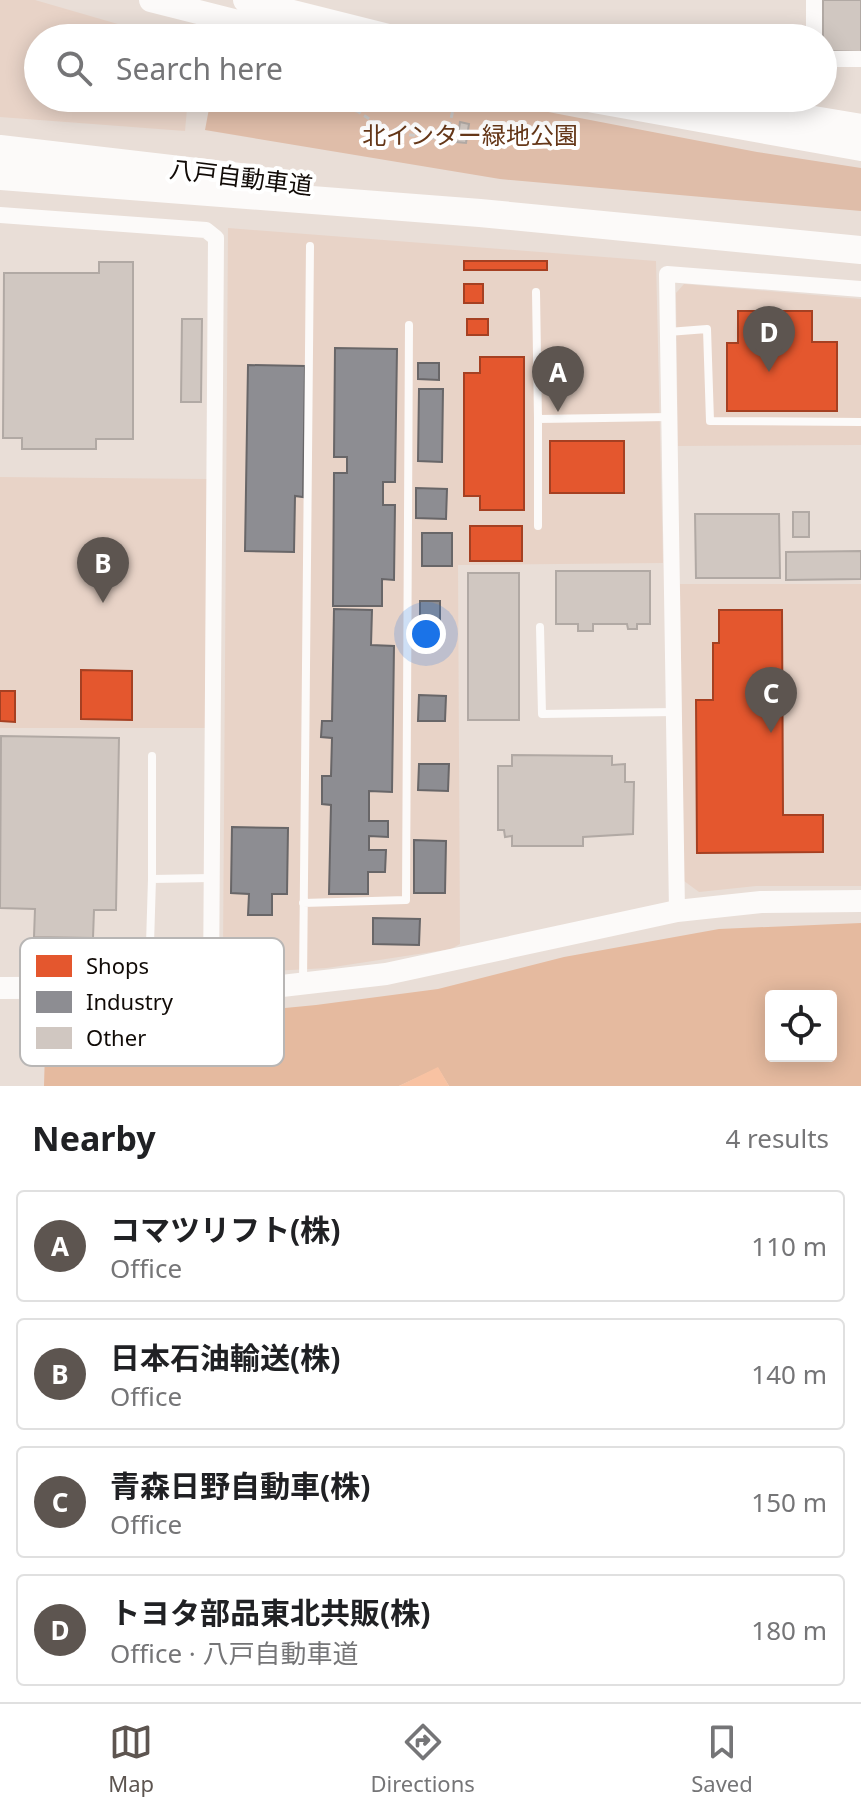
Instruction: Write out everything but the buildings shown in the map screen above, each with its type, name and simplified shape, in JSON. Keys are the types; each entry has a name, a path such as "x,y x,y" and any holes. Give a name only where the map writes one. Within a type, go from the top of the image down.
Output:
{"highway":[{"name":"八戸自動車道","path":"0,149 256,179 480,213"},
{"name":"八戸自動車道","path":"0,176 480,213 861,250"}],"main road":[{"path":"151,0 246,24"},
{"path":"245,0 340,24"},
{"path":"655,112 861,149"},
{"path":"777,112 861,126"}],"street":[{"path":"814,0 814,24"},
{"path":"837,59 861,59"},
{"path":"0,215 206,230 216,238 211,938"},
{"path":"677,911 667,274 861,289"},
{"path":"284,985 386,974 677,911 761,902 861,901"},
{"path":"0,988 20,988"}],"lane":[{"path":"303,984 310,246"},
{"path":"536,292 538,526"},
{"path":"303,903 406,900 409,325"},
{"path":"668,332 707,329 710,421 861,422"},
{"path":"538,419 669,417"},
{"path":"540,627 542,714 674,712"},
{"path":"150,938 152,756"},
{"path":"152,879 211,878"}],"path":[{"path":"359,112 390,132 446,140 453,112"}],"shaded area":[{"path":"0,0 35,0 118,24 24,24 24,112 187,112 185,131 0,117"},
{"path":"228,228 656,261 663,563 458,565 460,944 451,949 327,968 284,970 284,938 223,938"},
{"path":"684,284 861,299 861,445 678,446 676,293"},
{"path":"0,477 207,479 205,728 0,728"},
{"path":"680,584 861,584 861,886 756,886 699,892 684,881"},
{"path":"861,923 861,1086 449,1086 438,1068 399,1086 44,1086 45,1066 284,1066 284,1008 438,989 564,957 719,929"},
{"path":"438,1067 449,1086 399,1086"}],"green space":[{"name":"北インター緑地公園","path":"208,112 548,112 757,152 861,168 861,211 500,179 205,130"}],"place":[{"name":"トヨタ部品東北共販(株)","path":"769,372"},
{"name":"コマツリフト(株)","path":"558,412"},
{"name":"日本石油輸送(株)","path":"103,603"},
{"name":"青森日野自動車(株)","path":"771,733"}]}
